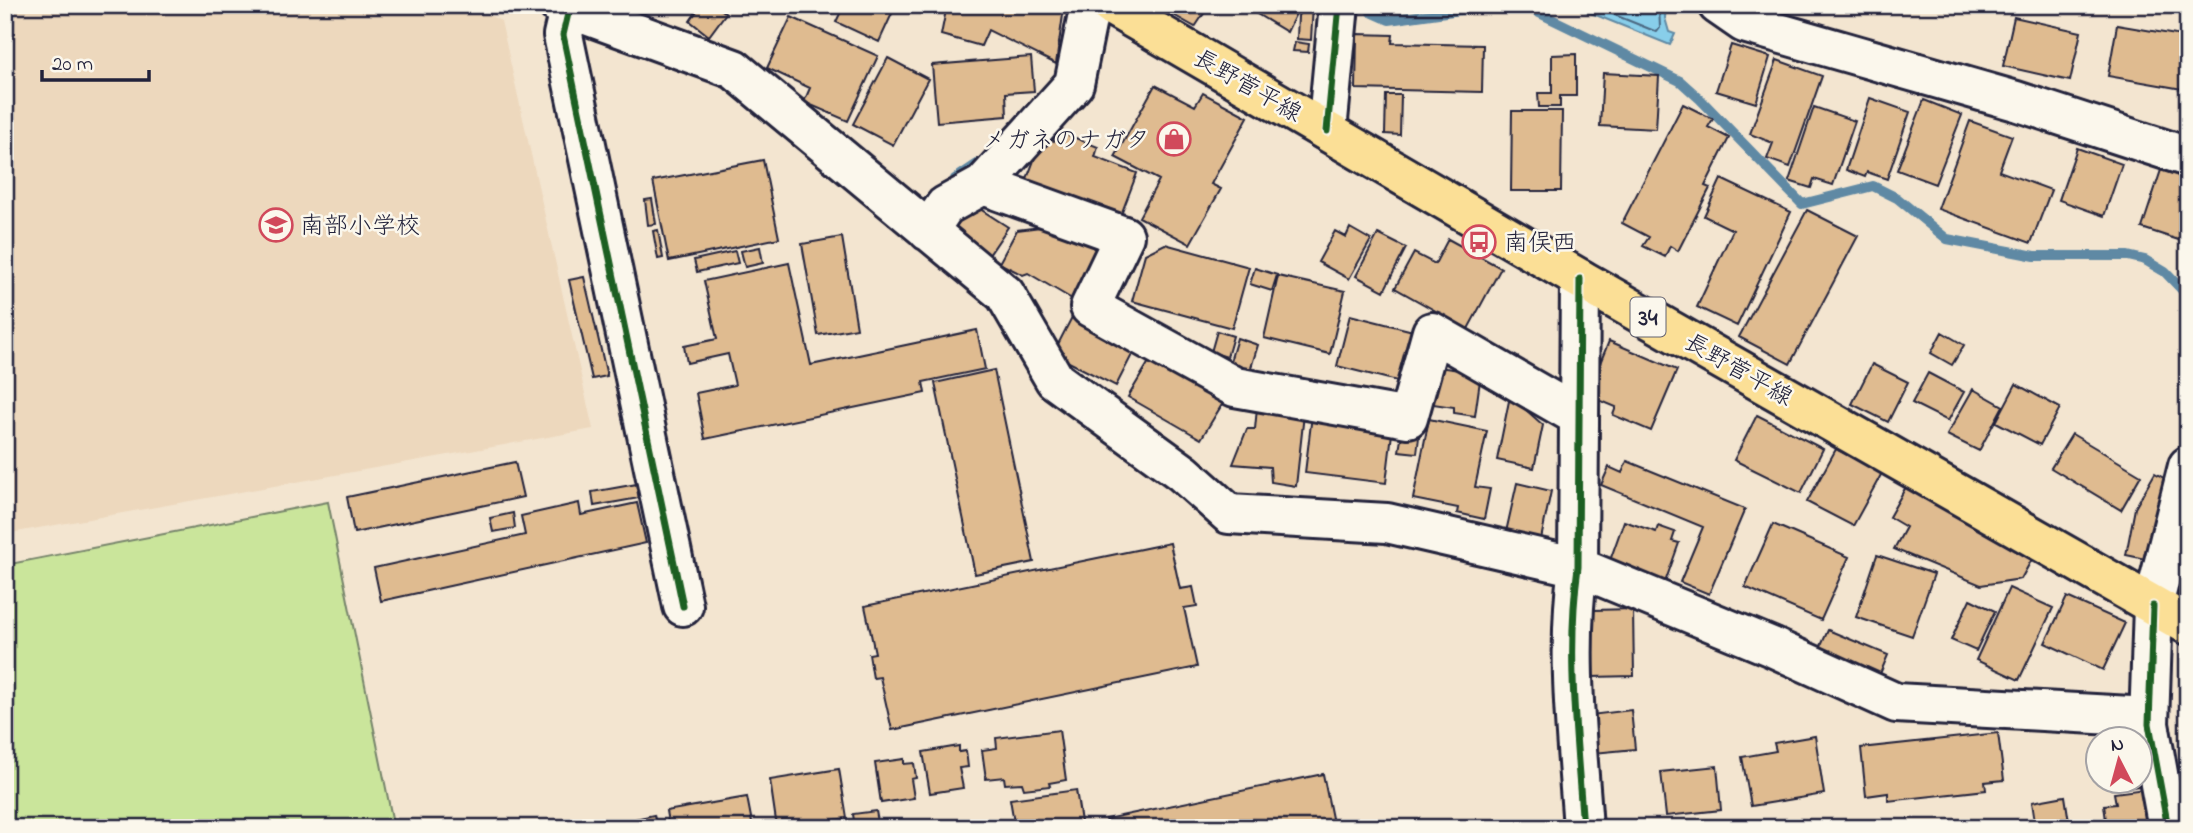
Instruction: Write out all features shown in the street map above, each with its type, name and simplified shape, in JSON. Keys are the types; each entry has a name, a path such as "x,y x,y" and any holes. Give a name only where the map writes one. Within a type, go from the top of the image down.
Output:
{"main road":[{"name":"長野菅平線","path":"1110,5 1580,279 2188,625"}],"street":[{"path":"928,231 945,206 983,185 1074,85 1090,5"},
{"path":"1327,131 1339,5"},
{"path":"1718,5 1744,23 2003,97 2188,157"},
{"path":"683,606 563,35 566,7 734,69 1005,294 1055,380 1183,473 1229,514 1387,523 1578,567 1896,703 2149,718"},
{"path":"983,185 1124,236 1090,307 1235,387 1408,418 1432,332 1578,416"},
{"path":"1580,279 1578,567 1573,606 1571,664 1583,828"},
{"path":"2168,828 2149,718 2153,606 2188,466"}],"shaded area":[{"name":"南部小学校","path":"5,5 468,5 501,21 593,429 5,534"}],"green space":[{"path":"328,502 394,828 5,828 5,565"}],"water":[{"path":"1571,5 1666,5 1665,18 1669,32 1675,34 1670,45"}],"building":[{"path":"701,5 715,5 726,13 709,36 690,21"},
{"path":"844,5 896,5 879,42 836,22"},
{"path":"947,5 1059,5 1064,8 1056,64 988,30 981,46 941,35"},
{"path":"1175,5 1209,6 1195,27 1170,13"},
{"path":"1242,5 1300,5 1287,32"},
{"path":"1303,5 1313,5 1311,40 1297,39 1298,16"},
{"path":"791,17 878,56 848,121 804,102 810,88 767,68"},
{"path":"2014,17 2081,32 2070,81 2003,66"},
{"path":"2117,25 2188,37 2188,90 2108,76"},
{"path":"1357,34 1393,35 1392,43 1483,45 1482,92 1356,89"},
{"path":"1295,42 1309,44 1308,52 1293,51"},
{"path":"1731,45 1770,57 1756,103 1716,91"},
{"path":"1576,54 1576,96 1560,96 1560,107 1539,107 1538,93 1552,93 1552,55"},
{"path":"1031,57 1034,91 1006,93 1007,116 937,122 932,65"},
{"path":"888,58 928,79 893,145 853,124"},
{"path":"1777,60 1822,76 1790,167 1767,159 1773,143 1750,134"},
{"path":"1603,73 1659,76 1656,129 1600,126"},
{"path":"1155,85 1195,106 1203,93 1248,117 1211,184 1221,189 1190,244 1139,217 1159,180 1115,157"},
{"path":"1386,95 1401,95 1400,135 1385,134"},
{"path":"1870,98 1910,112 1887,179 1867,172 1865,177 1846,170"},
{"path":"1924,100 1962,115 1935,184 1897,170"},
{"path":"1683,104 1713,119 1708,127 1729,138 1705,186 1710,188 1678,251 1670,246 1665,257 1643,246 1649,237 1622,223"},
{"path":"1814,107 1855,121 1833,185 1814,179 1811,188 1789,181"},
{"path":"1512,111 1562,111 1561,191 1511,191"},
{"path":"1970,121 2012,136 1999,171 2051,190 2031,243 1938,209"},
{"path":"1058,131 1098,147 1095,157 1137,173 1119,220 1025,184 1043,137 1054,141"},
{"path":"2077,148 2122,164 2104,216 2059,200"},
{"path":"763,160 779,238 669,261 653,181"},
{"path":"2161,170 2188,178 2188,243 2142,228"},
{"path":"1721,179 1791,212 1737,326 1697,307 1733,230 1704,216"},
{"path":"652,199 656,224 648,225 645,200"},
{"path":"970,209 975,213 980,209 1008,227 987,258 950,233"},
{"path":"1807,210 1858,236 1790,364 1739,337"},
{"path":"1064,224 1108,250 1077,302 1028,273 1023,275 999,263 1017,230"},
{"path":"1350,228 1371,240 1349,279 1318,262 1335,231 1346,237"},
{"path":"658,230 663,258 658,259 653,231"},
{"path":"1378,234 1406,248 1384,291 1356,276"},
{"path":"842,237 857,328 818,335 802,244"},
{"path":"1448,239 1501,268 1468,329 1395,288 1414,253 1435,264"},
{"path":"1165,244 1249,267 1232,328 1132,301 1145,254"},
{"path":"760,247 763,263 745,267 741,251"},
{"path":"735,251 738,263 697,272 694,260"},
{"path":"789,263 811,365 977,330 985,369 923,382 925,393 705,439 696,393 735,385 728,354 687,363 684,346 717,339 704,281"},
{"path":"1255,268 1277,275 1272,291 1250,284"},
{"path":"1278,276 1345,291 1330,354 1264,338"},
{"path":"584,277 607,376 592,379 569,280"},
{"path":"1073,315 1136,347 1116,386 1053,354"},
{"path":"1350,315 1417,332 1405,383 1337,366"},
{"path":"1217,331 1233,336 1227,357 1211,352"},
{"path":"1942,332 1964,345 1952,365 1931,353"},
{"path":"1237,338 1258,345 1250,371 1229,365"},
{"path":"1609,341 1677,370 1651,431 1613,415 1616,407 1587,395"},
{"path":"1153,355 1226,398 1201,439 1128,397"},
{"path":"1872,364 1908,382 1888,422 1852,404"},
{"path":"1438,367 1481,373 1475,416 1454,413 1454,407 1433,404"},
{"path":"994,370 1034,562 975,574 935,383"},
{"path":"1928,373 1964,392 1948,421 1912,403"},
{"path":"2016,384 2060,408 2040,445 1996,422"},
{"path":"1973,389 2003,406 1979,451 1947,435"},
{"path":"1510,396 1543,425 1534,468 1497,460"},
{"path":"1257,408 1304,414 1296,486 1271,482 1270,467 1233,464 1247,429 1255,429"},
{"path":"1312,415 1393,425 1386,483 1305,473"},
{"path":"1757,415 1823,449 1801,493 1734,460"},
{"path":"1429,419 1487,431 1475,487 1490,489 1484,519 1457,513 1458,508 1413,499"},
{"path":"1403,427 1420,429 1417,453 1399,451"},
{"path":"2072,434 2141,475 2121,510 2051,468"},
{"path":"1836,449 1882,473 1853,526 1807,502"},
{"path":"1627,461 1745,509 1709,594 1680,582 1703,527 1601,485 1609,467 1622,473"},
{"path":"515,462 523,497 354,533 347,497"},
{"path":"2155,473 2181,488 2155,561 2126,555 2135,508"},
{"path":"1517,483 1551,491 1541,539 1506,532"},
{"path":"637,484 639,498 594,506 592,492"},
{"path":"1907,485 2032,559 2021,579 1981,585 1894,549 1906,527 1889,517"},
{"path":"579,503 581,515 637,503 646,543 381,601 374,568 525,535 521,516"},
{"path":"513,513 515,528 493,532 490,518"},
{"path":"1624,521 1656,532 1658,526 1675,532 1672,541 1679,543 1663,588 1607,569"},
{"path":"1773,524 1849,557 1821,620 1745,587"},
{"path":"1170,543 1180,589 1193,587 1197,606 1184,608 1197,667 892,730 880,677 873,678 869,654 875,653 865,606"},
{"path":"1877,555 1934,574 1912,636 1856,617"},
{"path":"2009,588 2053,608 2019,680 1976,660"},
{"path":"2067,597 2125,623 2103,670 2045,643"},
{"path":"1970,599 1995,611 1976,651 1951,640"},
{"path":"1633,609 1634,676 1591,677 1593,610"},
{"path":"1828,630 1888,655 1877,681 1817,655"},
{"path":"1631,710 1635,749 1594,753 1590,715"},
{"path":"1059,730 1066,780 1049,783 1050,786 1024,789 1022,783 1005,784 1004,777 986,779 982,750 997,748 996,738"},
{"path":"1998,733 2004,780 1985,782 1986,790 1888,801 1888,793 1866,796 1861,748"},
{"path":"1815,736 1824,794 1751,806 1742,757 1776,751 1774,743"},
{"path":"959,746 959,752 966,751 968,767 959,768 963,788 930,793 923,752"},
{"path":"904,759 904,764 914,763 916,778 911,779 914,798 881,803 875,763"},
{"path":"1717,766 1721,810 1666,816 1661,772"},
{"path":"839,769 847,818 777,828 770,780"},
{"path":"1323,774 1334,828 1108,828 1106,819"},
{"path":"1076,790 1082,828 1015,828 1010,799"},
{"path":"2114,794 2153,794 2158,828 2107,828 2104,805 2116,804"},
{"path":"2065,796 2069,822 2086,819 2088,828 2036,828 2032,802"},
{"path":"747,797 753,828 669,828 666,811"},
{"path":"876,811 879,828 855,828 853,814"},
{"path":"654,815 657,828 593,828"}],"waterway":[{"path":"513,5 518,8"},
{"path":"1371,12 1389,20 1495,5"},
{"path":"1508,5 1531,9 1680,81 1802,204 1873,186 1897,198 1947,239 2035,256 2128,256 2145,260 2165,272 2188,296"},
{"path":"955,179 982,161"}],"cycle path":[{"path":"570,5 563,35 683,606"},
{"path":"1327,131 1339,5"},
{"path":"1580,279 1578,567 1573,665 1583,828"},
{"path":"2153,606 2149,724 2168,828"}],"place":[{"name":"メガネのナガタ","path":"1174,139"},
{"name":"南部小学校","path":"276,225"},
{"name":"南俣西","path":"1479,242"}]}
